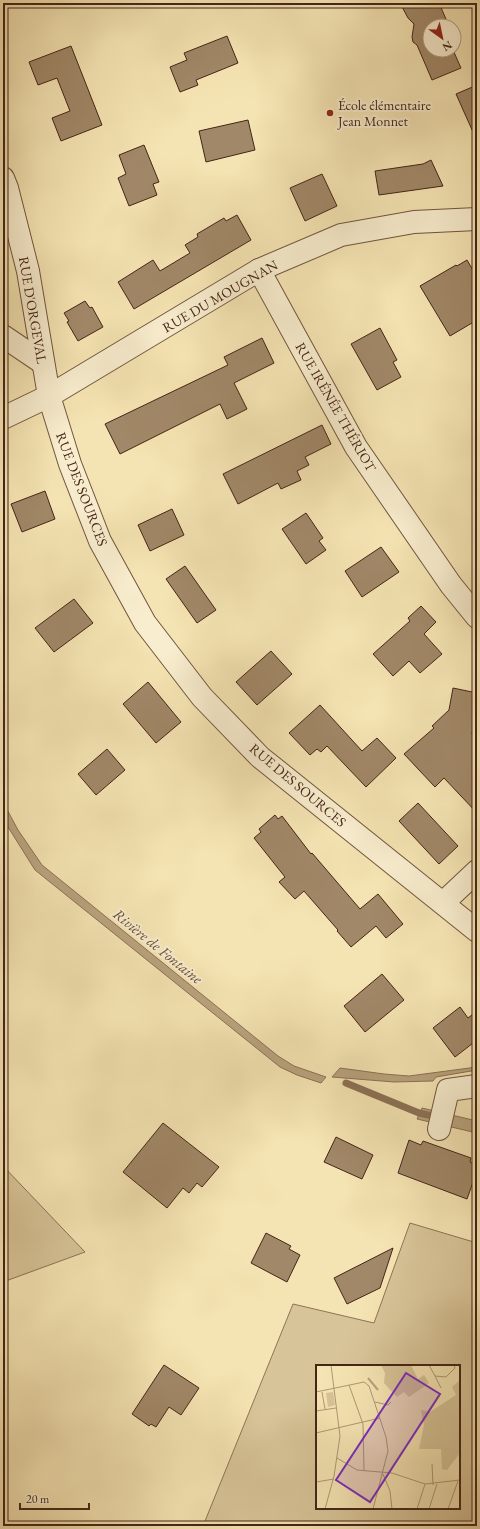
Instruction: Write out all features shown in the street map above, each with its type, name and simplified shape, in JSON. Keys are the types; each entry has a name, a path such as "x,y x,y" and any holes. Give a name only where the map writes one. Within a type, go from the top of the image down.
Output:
{"street":[{"name":"RUE D'ORGEVAL","path":"3,178 7,188 28,271 49,396"},
{"name":"RUE DU MOUGNAN","path":"3,418 49,396 259,270 341,234 414,222 477,219"},
{"name":"RUE IRÉNÉE THÉRIOT","path":"259,270 356,448 477,617"},
{"path":"3,336 43,363"},
{"name":"RUE DES SOURCES","path":"49,396 70,464 100,541 146,623 202,697 260,757 477,931"},
{"path":"443,903 477,871"},
{"path":"439,1129 448,1090 477,1086"}],"shaded area":[{"path":"3,802 18,830 42,865 278,1056 294,1066 326,1077 321,1083 297,1075 280,1067 35,870 3,819"},
{"path":"477,1067 477,1070 436,1077 433,1081 394,1082 332,1077 340,1068 409,1076"},
{"path":"422,1108 477,1121 477,1133 417,1119"},
{"path":"3,1166 85,1252 3,1282"},
{"path":"410,1223 477,1243 477,1526 203,1526 293,1304 374,1323"}],"building":[{"path":"400,3 439,3 446,18 422,18 422,57 417,45 413,42 412,37 414,24 408,18"},
{"path":"227,36 238,63 196,80 198,85 180,92 170,67 187,60 184,53"},
{"path":"71,46 102,125 61,141 52,118 70,111 57,78 38,85 29,62"},
{"path":"423,58 457,58 461,68 432,80"},
{"path":"477,85 477,141 456,94"},
{"path":"248,120 255,150 206,162 199,131"},
{"path":"144,145 159,182 153,184 157,195 129,206 118,178 126,174 119,155"},
{"path":"431,160 443,186 379,195 375,171 423,164"},
{"path":"322,174 337,206 305,221 290,188"},
{"path":"237,215 251,240 134,309 118,282 153,260 160,271 190,253 185,245 198,237 197,234 224,218 226,221"},
{"path":"467,260 477,277 477,320 450,336 420,286"},
{"path":"85,301 90,308 92,307 103,327 78,341 67,322 69,321 64,313"},
{"path":"380,328 397,360 393,362 401,377 377,390 351,344"},
{"path":"262,338 274,363 234,383 247,409 227,419 220,404 120,454 105,424 228,365 224,357"},
{"path":"322,425 331,444 305,457 309,465 297,471 301,480 281,489 278,483 238,504 223,474"},
{"path":"45,491 55,519 22,532 11,504"},
{"path":"172,509 184,535 150,551 138,525"},
{"path":"306,513 323,538 319,541 326,550 306,564 282,529"},
{"path":"381,547 399,572 362,597 345,571"},
{"path":"185,566 216,610 197,623 166,579"},
{"path":"74,599 93,623 54,652 35,628"},
{"path":"421,606 436,622 424,634 442,654 420,673 409,661 393,676 373,654 410,621 408,618"},
{"path":"271,651 292,674 257,705 236,682"},
{"path":"148,682 181,722 156,743 123,704"},
{"path":"453,688 477,693 477,708 472,734 477,740 477,813 444,778 435,787 404,754 434,728 432,726 449,710"},
{"path":"320,705 362,751 377,738 396,758 366,787 327,746 321,752 317,749 310,755 289,733"},
{"path":"107,749 125,770 96,795 78,774"},
{"path":"418,803 458,846 439,864 399,821"},
{"path":"275,815 278,819 282,816 311,854 312,853 360,909 378,894 403,924 386,938 376,926 351,947 304,891 295,899 279,882 285,877 254,838 261,832 259,829"},
{"path":"382,974 404,1000 365,1032 344,1006"},
{"path":"460,1007 468,1018 477,1011 477,1040 455,1057 433,1028"},
{"path":"163,1123 219,1167 202,1187 197,1183 189,1193 183,1188 167,1208 123,1172"},
{"path":"336,1137 373,1155 362,1179 324,1162"},
{"path":"409,1140 421,1145 423,1141 471,1158 470,1162 477,1165 477,1171 467,1199 398,1173"},
{"path":"266,1233 291,1246 289,1249 300,1255 287,1282 251,1263"},
{"path":"393,1248 380,1288 347,1304 334,1278"},
{"path":"164,1365 199,1388 181,1415 169,1407 156,1427 151,1424 149,1426 132,1414"}],"waterway":[{"name":"Rivière de Fontaine","path":"346,1083 419,1113 428,1115"}],"place":[{"name":"École élémentaire Jean Monnet","path":"330,113"}]}
